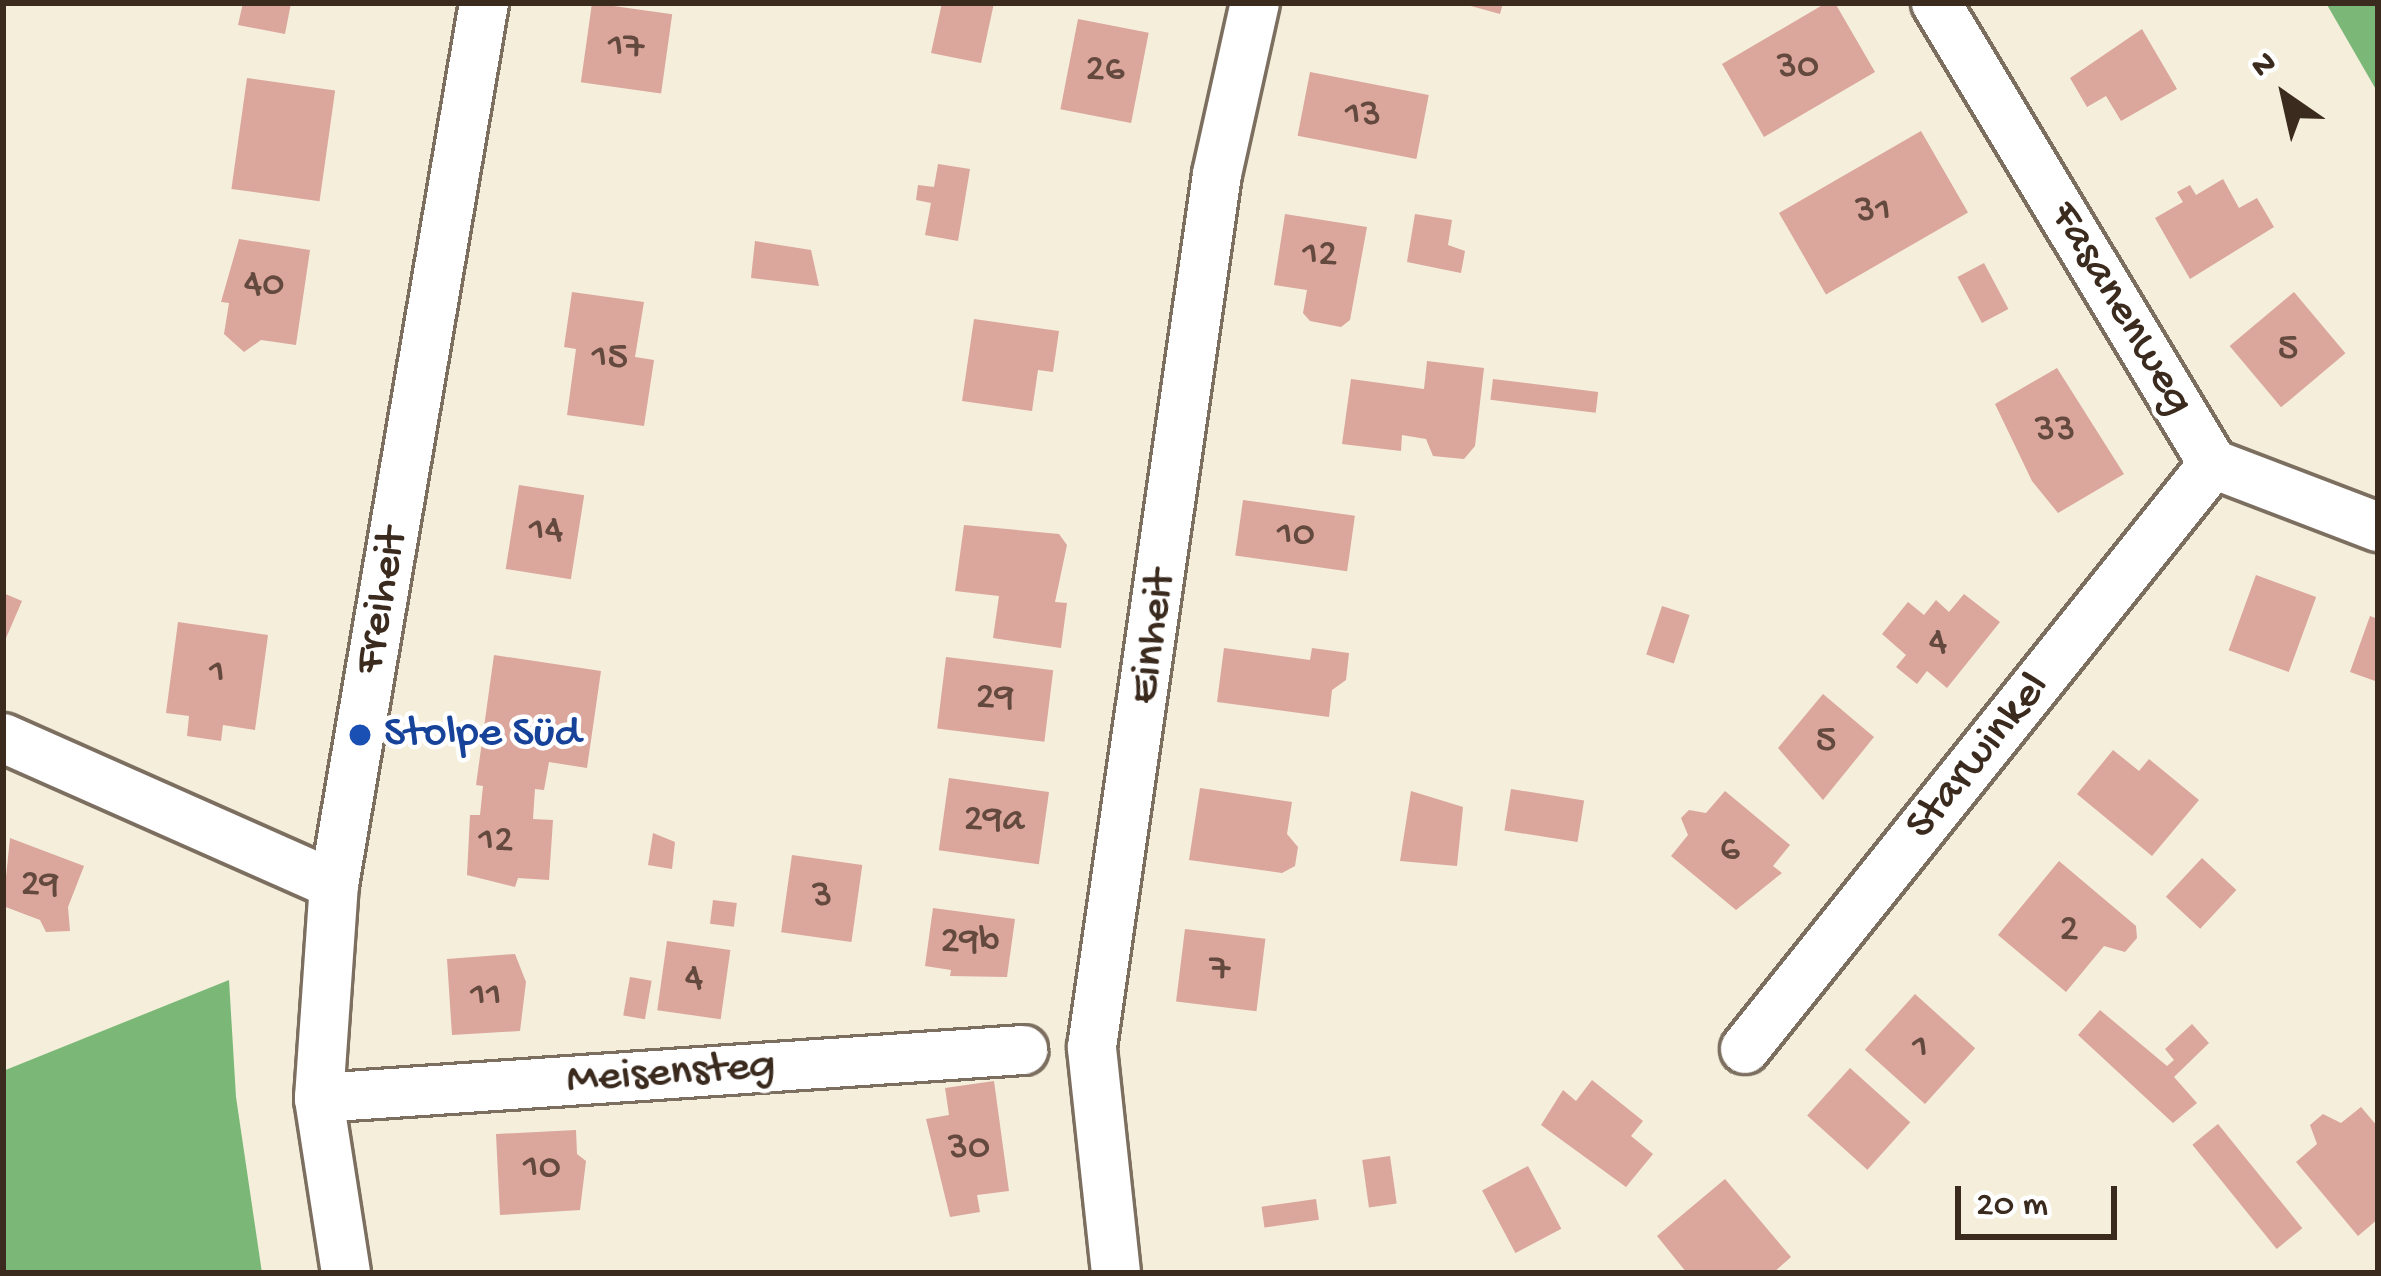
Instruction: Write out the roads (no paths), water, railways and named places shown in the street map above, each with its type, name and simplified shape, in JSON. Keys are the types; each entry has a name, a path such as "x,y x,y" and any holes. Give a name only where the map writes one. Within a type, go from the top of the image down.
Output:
{"street":[{"name":"Freiheit","path":"346,1273 319,1098 334,885 484,3"},
{"name":"Einheit","path":"1116,1273 1092,1047 1217,174 1255,3"},
{"name":"Fasanenweg","path":"1936,3 2213,464 2378,527"},
{"name":"Starwinkel","path":"1745,1049 2213,464"},
{"path":"3,738 334,885"},
{"name":"Meisensteg","path":"319,1098 1023,1050"}],"place":[{"name":"Stolpe Süd","path":"360,735"}]}
